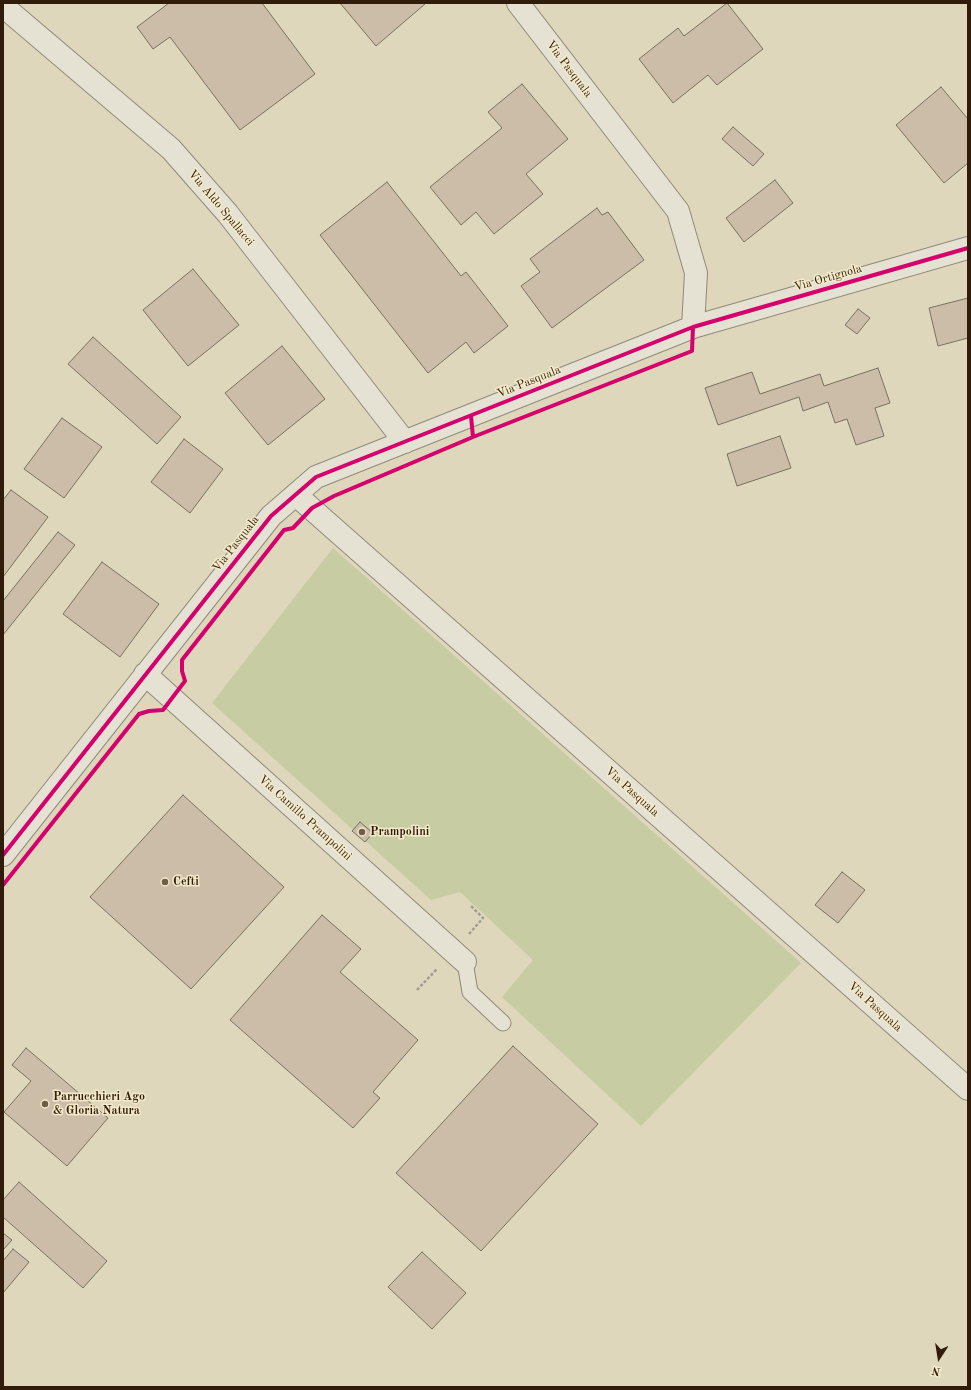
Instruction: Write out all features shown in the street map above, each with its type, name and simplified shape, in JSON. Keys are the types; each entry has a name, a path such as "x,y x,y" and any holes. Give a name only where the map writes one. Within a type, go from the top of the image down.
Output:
{"street":[{"name":"Via Pasquala","path":"3,855 271,516 316,477 693,327 696,273 678,211 518,3"},
{"name":"Via Aldo Spallacci","path":"3,6 171,149 228,214 405,442"},
{"name":"Via Ortignola","path":"693,327 968,248"},
{"name":"Via Pasquala","path":"296,495 968,1089"},
{"name":"Via Camillo Prampolini","path":"145,674 465,962"}],"lane":[{"path":"465,962 470,992 503,1023"}],"green space":[{"path":"333,548 801,963 641,1126 502,997 533,960 460,892 431,900 212,703"}],"building":[{"path":"169,3 262,3 315,74 240,130 170,37 153,49 137,27"},
{"path":"340,3 424,3 425,4 376,46"},
{"path":"727,3 763,49 717,85 708,75 673,103 639,59 678,28 684,36"},
{"path":"522,84 568,139 526,174 543,194 494,234 476,212 461,225 430,187 502,128 488,112"},
{"path":"941,87 968,119 968,163 944,183 896,125"},
{"path":"733,127 764,154 753,166 722,139"},
{"path":"775,180 793,203 744,242 726,218"},
{"path":"387,182 461,276 466,272 508,326 474,353 466,342 428,373 320,235"},
{"path":"597,208 602,215 608,212 644,260 552,328 521,286 540,272 530,259"},
{"path":"193,269 239,325 188,366 143,310"},
{"path":"968,298 968,338 938,346 929,308"},
{"path":"858,309 870,318 857,334 845,325"},
{"path":"93,337 181,417 157,444 68,364"},
{"path":"282,346 325,399 268,445 225,393"},
{"path":"878,368 890,403 875,408 884,436 856,445 847,419 835,423 828,402 803,411 799,397 718,425 705,388 752,372 760,394 820,374 824,386"},
{"path":"62,418 102,447 64,498 24,469"},
{"path":"780,436 791,468 737,486 727,454"},
{"path":"184,439 223,469 190,513 151,482"},
{"path":"11,490 48,517 3,577 3,500"},
{"path":"58,532 75,545 3,635 3,601"},
{"path":"102,562 159,604 120,657 63,614"},
{"path":"183,795 284,887 191,989 90,897"},
{"name":"Prampolini","path":"360,822 373,833 365,842 352,831"},
{"path":"842,872 865,890 838,923 815,905"},
{"path":"322,915 361,949 340,972 418,1040 373,1092 380,1098 353,1128 230,1020"},
{"path":"513,1046 598,1124 481,1251 396,1173"},
{"path":"26,1048 108,1118 67,1166 4,1112 31,1081 12,1065"},
{"path":"19,1182 107,1261 83,1288 3,1217 3,1200"},
{"path":"3,1233 12,1240 3,1250"},
{"path":"13,1249 29,1262 3,1293 3,1261"},
{"path":"422,1252 466,1293 432,1329 388,1287"}],"cycle path":[{"path":"3,855 271,516 316,477 693,327 968,248"},
{"path":"473,437 692,351 693,327"},
{"path":"3,885 139,714 149,711 163,710 185,681 182,671 182,660 284,530 293,528 312,508 334,496 473,437 471,416"}],"place":[{"name":"Prampolini","path":"362,832"},
{"name":"Cefti","path":"165,882"},
{"name":"Parrucchieri Ago & Gloria Natura","path":"45,1104"}]}
